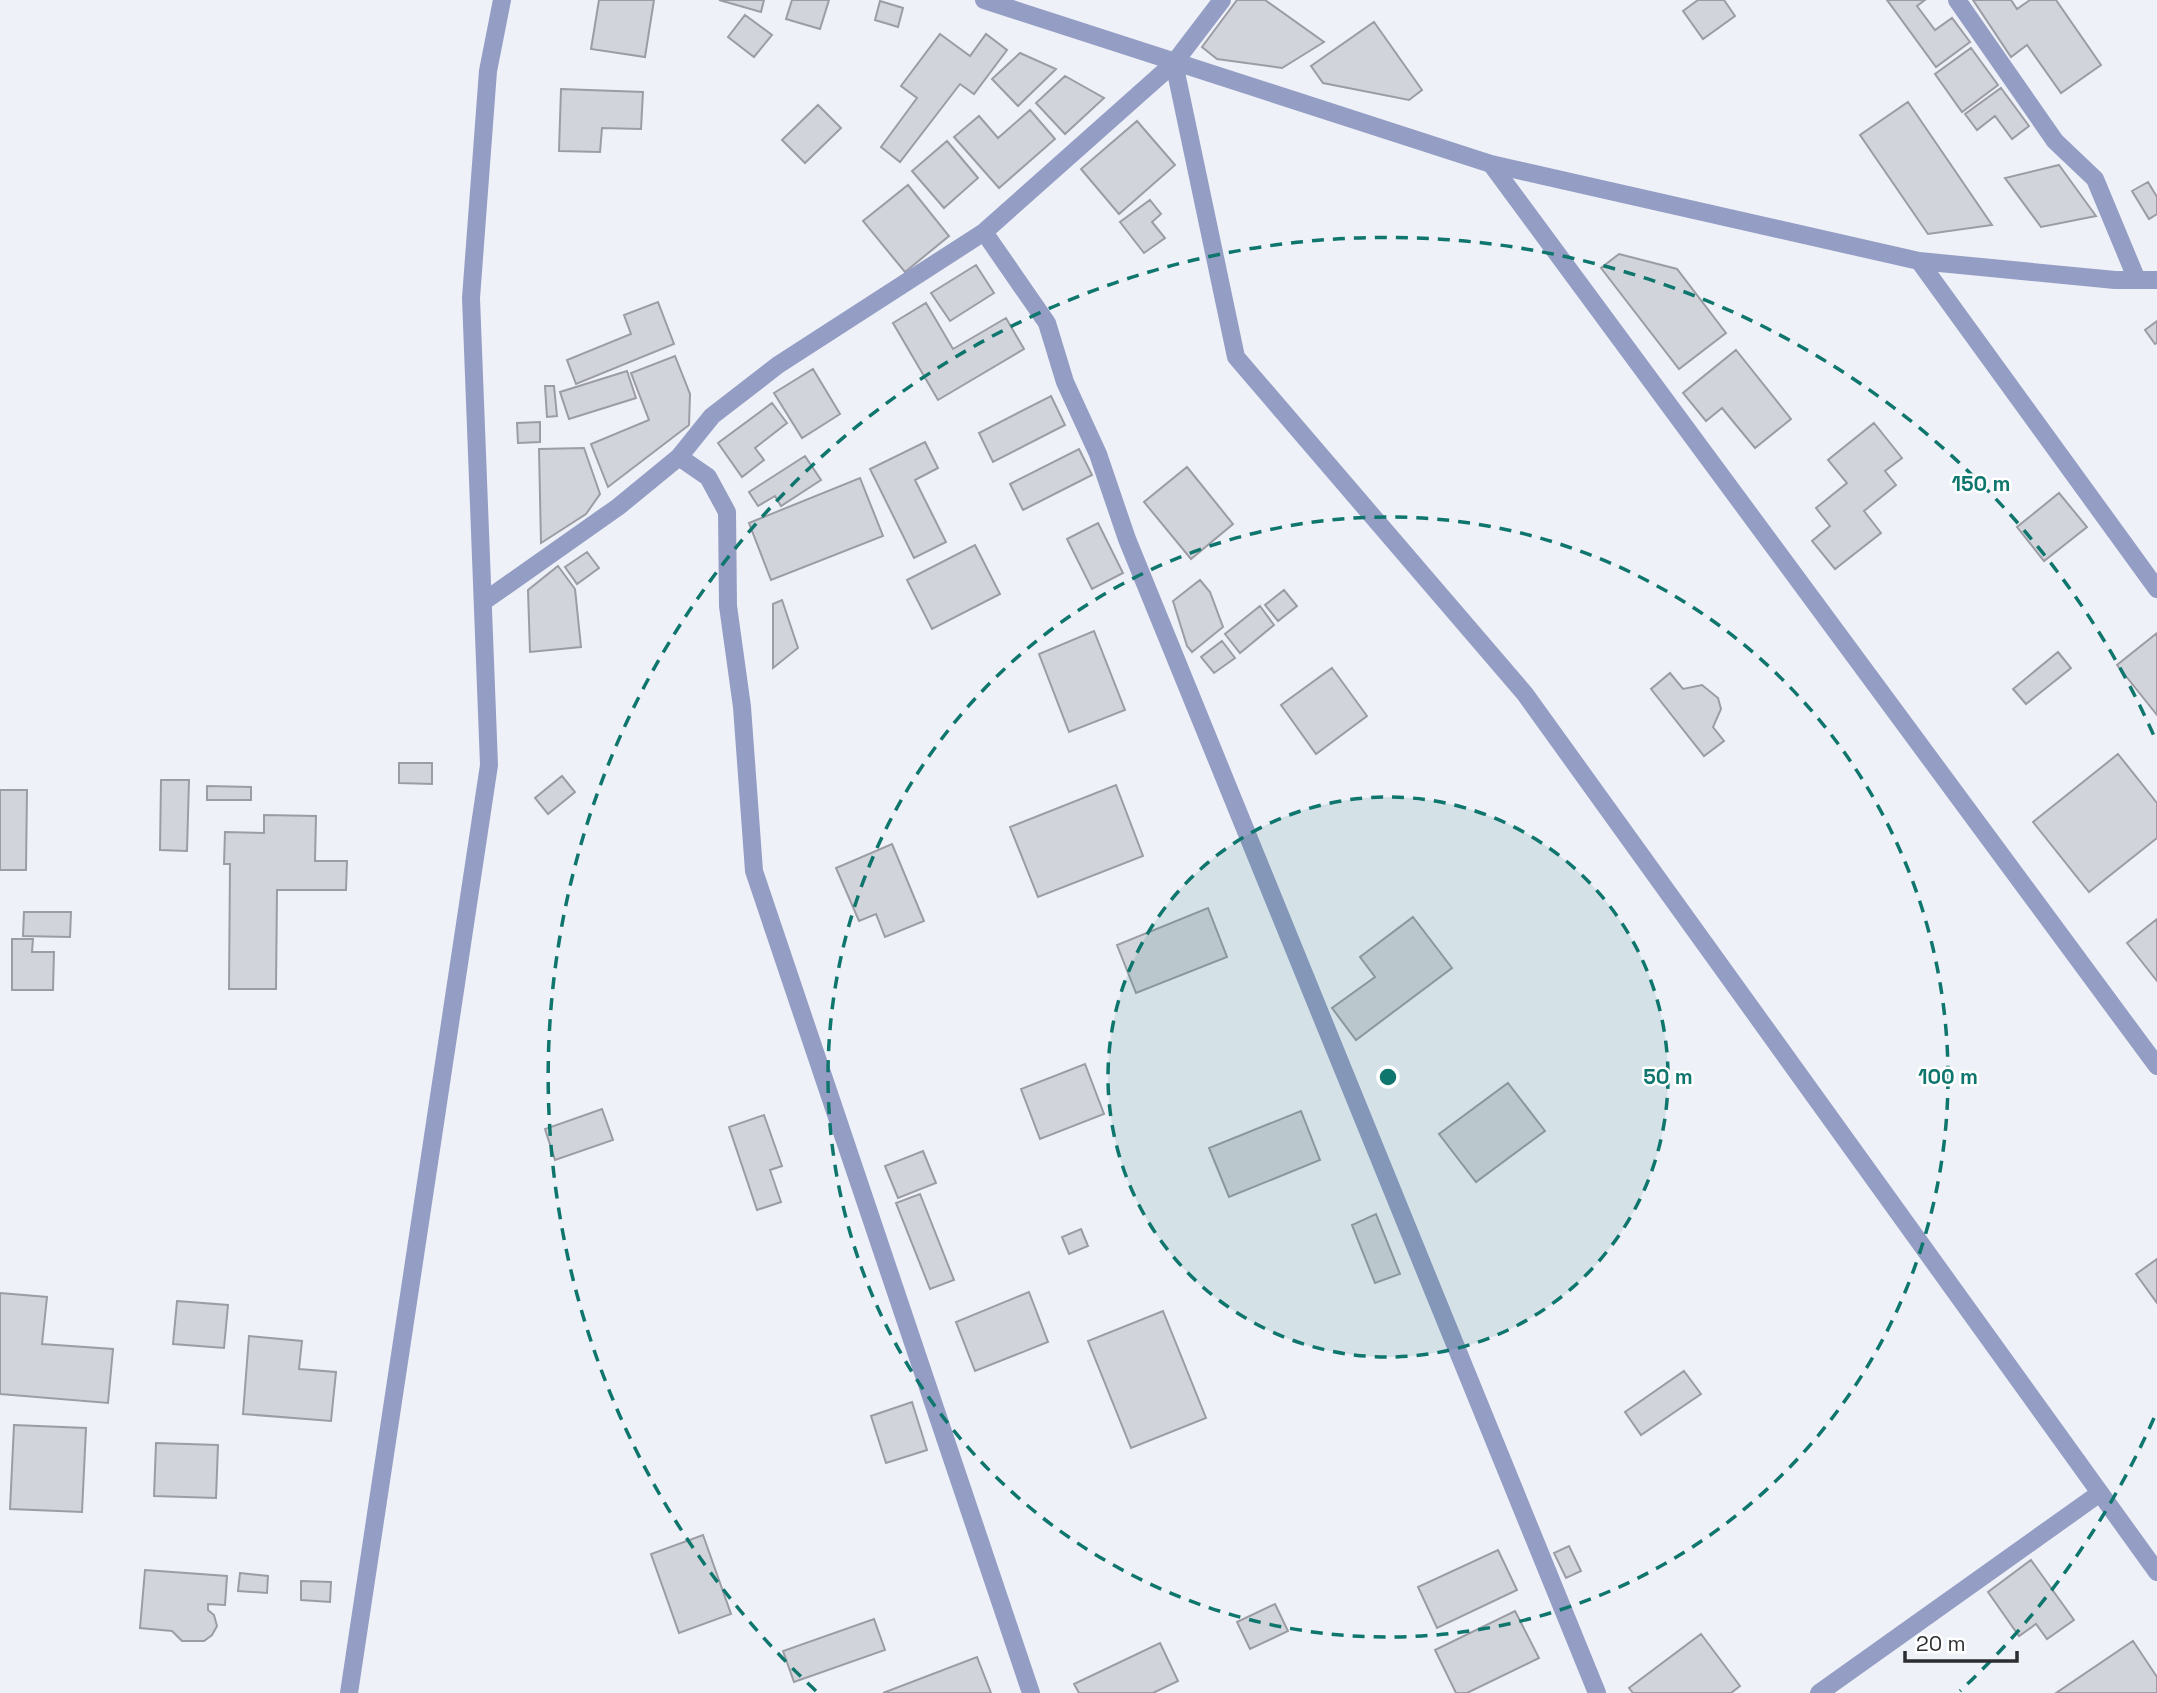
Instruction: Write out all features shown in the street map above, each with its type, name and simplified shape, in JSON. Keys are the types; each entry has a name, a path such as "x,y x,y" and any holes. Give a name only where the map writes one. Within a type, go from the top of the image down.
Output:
{"street":[{"path":"349,1693 489,765 471,298 488,71 502,0"},
{"path":"984,0 1491,164 1919,261 2157,280"},
{"path":"483,601 618,506 679,457 712,416 778,365 984,232 1174,63 1222,0"},
{"path":"1957,0 2055,141 2095,179 2137,280"},
{"path":"1174,63 1236,357 1524,694 2157,1572"},
{"path":"1491,164 2157,1066"},
{"path":"984,232 1047,323 1065,382 1098,454 1127,539 1597,1693"},
{"path":"1919,261 2157,589"},
{"path":"679,457 708,477 727,512 728,606 742,707 754,871 1031,1693"},
{"path":"1819,1693 2100,1493"}],"building":[{"path":"599,0 654,0 645,57 591,49"},
{"path":"719,0 764,0 761,12"},
{"path":"792,0 829,0 820,29 786,19"},
{"path":"1237,0 1265,0 1324,42 1282,68 1217,59 1202,47"},
{"path":"1698,0 1724,0 1735,16 1703,39 1683,11"},
{"path":"1887,0 1925,0 1917,6 1935,30 1952,18 1970,42 1936,67"},
{"path":"1973,0 2011,0 2017,9 2030,0 2056,0 2101,65 2061,93 2027,45 2011,57"},
{"path":"880,1 903,8 898,27 875,20"},
{"path":"745,15 772,35 754,57 728,37"},
{"path":"1374,22 1422,90 1409,100 1323,83 1311,66"},
{"path":"940,34 970,56 986,34 1007,50 974,94 960,84 900,162 881,147 917,98 901,86"},
{"path":"1971,48 1998,85 1962,112 1935,74"},
{"path":"1020,53 1056,69 1018,106 992,79"},
{"path":"1065,76 1104,98 1065,134 1036,103"},
{"path":"2001,88 2029,126 2012,139 1995,116 1977,130 1965,114"},
{"path":"561,89 643,92 641,129 602,128 600,152 559,151"},
{"path":"1908,102 1992,225 1928,234 1860,135"},
{"path":"818,105 841,128 805,163 782,140"},
{"path":"1030,110 1055,139 999,188 954,137 979,116 998,138"},
{"path":"1137,121 1175,165 1119,214 1081,169"},
{"path":"947,141 978,178 944,208 912,171"},
{"path":"2059,165 2096,216 2041,227 2005,178"},
{"path":"2148,182 2157,197 2157,214 2149,219 2132,191"},
{"path":"908,185 949,236 905,272 863,221"},
{"path":"1150,200 1161,214 1152,222 1165,238 1144,253 1120,222"},
{"path":"1619,254 1677,269 1726,333 1679,369 1601,268"},
{"path":"976,265 994,293 950,321 931,293"},
{"path":"658,302 674,344 576,384 567,360 631,334 624,315"},
{"path":"926,303 953,349 1006,318 1024,349 938,400 893,323"},
{"path":"2157,321 2157,343 2155,344 2145,330"},
{"path":"1736,350 1791,419 1755,448 1722,408 1706,421 1683,393"},
{"path":"675,356 690,394 689,425 608,487 591,444 649,420 631,373"},
{"path":"813,369 840,414 802,438 774,393"},
{"path":"627,371 636,398 569,419 560,392"},
{"path":"545,386 554,386 557,416 547,417"},
{"path":"1051,396 1065,425 993,462 979,433"},
{"path":"772,403 787,423 755,448 764,460 742,477 718,443"},
{"path":"540,422 540,442 518,443 517,423"},
{"path":"1874,423 1902,458 1885,471 1896,485 1864,511 1881,533 1835,569 1812,541 1830,526 1816,508 1847,483 1828,460"},
{"path":"925,442 938,468 915,480 946,542 914,558 870,469"},
{"path":"584,448 600,494 586,514 541,543 539,449"},
{"path":"1079,449 1092,475 1023,510 1010,484"},
{"path":"805,456 821,480 781,506 775,496 758,506 749,492"},
{"path":"1187,467 1233,524 1191,559 1144,502"},
{"path":"860,478 883,536 771,580 749,523"},
{"path":"2059,493 2087,527 2044,561 2017,527"},
{"path":"1098,523 1123,573 1092,589 1067,539"},
{"path":"975,545 1000,594 932,629 907,580"},
{"path":"587,552 599,568 577,584 565,567"},
{"path":"558,566 575,589 581,647 530,652 528,590"},
{"path":"1200,580 1210,592 1223,627 1192,652 1187,646 1173,601"},
{"path":"1284,590 1297,606 1278,621 1265,605"},
{"path":"782,600 798,648 773,668 773,604"},
{"path":"1260,606 1274,625 1240,653 1225,634"},
{"path":"1094,631 1125,710 1069,732 1039,654"},
{"path":"2157,633 2157,715 2117,665"},
{"path":"1222,641 1235,658 1214,673 1201,657"},
{"path":"2058,652 2071,668 2026,704 2013,689"},
{"path":"1332,668 1367,716 1316,754 1281,705"},
{"path":"1670,673 1683,689 1702,685 1718,698 1721,709 1713,727 1724,741 1704,756 1651,689"},
{"path":"2118,754 2157,803 2157,838 2089,892 2033,822"},
{"path":"399,763 432,763 432,784 399,783"},
{"path":"562,776 575,792 548,814 535,798"},
{"path":"161,780 189,780 187,851 160,850"},
{"path":"1116,785 1143,856 1038,897 1010,827"},
{"path":"207,786 251,787 251,800 207,800"},
{"path":"0,790 27,790 26,870 0,870"},
{"path":"264,815 316,816 315,861 347,861 346,890 277,890 276,989 229,989 230,864 224,864 225,832 264,833"},
{"path":"892,844 924,921 885,937 876,914 859,921 836,868"},
{"path":"1208,908 1227,957 1136,993 1117,945"},
{"path":"24,912 71,912 70,937 23,936"},
{"path":"1413,917 1452,968 1356,1040 1332,1008 1375,977 1360,957"},
{"path":"2157,919 2157,981 2127,943"},
{"path":"12,939 33,939 32,952 54,952 53,990 12,990"},
{"path":"1085,1064 1104,1114 1040,1139 1021,1089"},
{"path":"1508,1083 1545,1131 1476,1182 1439,1134"},
{"path":"602,1109 613,1140 555,1160 545,1129"},
{"path":"1301,1111 1320,1160 1229,1197 1209,1148"},
{"path":"764,1115 782,1166 770,1170 781,1202 757,1210 729,1127"},
{"path":"923,1151 936,1183 898,1198 885,1166"},
{"path":"920,1194 954,1280 930,1289 896,1203"},
{"path":"1376,1214 1400,1274 1375,1283 1352,1225"},
{"path":"1081,1229 1088,1246 1069,1254 1062,1237"},
{"path":"2157,1259 2157,1303 2136,1274"},
{"path":"1029,1292 1048,1342 975,1371 956,1322"},
{"path":"0,1293 47,1297 42,1344 113,1349 108,1403 0,1394"},
{"path":"177,1301 228,1305 224,1348 173,1344"},
{"path":"1163,1311 1206,1418 1131,1448 1088,1341"},
{"path":"249,1336 302,1341 299,1369 336,1372 331,1421 243,1414"},
{"path":"1684,1371 1701,1394 1641,1435 1625,1412"},
{"path":"912,1402 927,1450 886,1463 871,1416"},
{"path":"14,1425 86,1428 82,1512 10,1509"},
{"path":"156,1443 218,1445 216,1498 154,1496"},
{"path":"703,1535 731,1614 679,1633 651,1554"},
{"path":"1569,1546 1581,1571 1566,1578 1554,1553"},
{"path":"1498,1550 1517,1590 1437,1628 1418,1587"},
{"path":"2031,1560 2074,1620 2047,1639 2036,1624 2019,1636 1988,1592"},
{"path":"145,1570 227,1576 225,1605 208,1604 208,1610 214,1615 217,1626 212,1635 204,1641 182,1641 172,1631 140,1628"},
{"path":"240,1573 268,1576 267,1593 238,1591"},
{"path":"301,1581 331,1582 330,1602 301,1600"},
{"path":"1275,1604 1288,1631 1250,1649 1237,1622"},
{"path":"1515,1611 1539,1658 1467,1693 1456,1693 1435,1650"},
{"path":"874,1619 885,1650 794,1682 783,1651"},
{"path":"1701,1634 1740,1686 1731,1693 1633,1693 1629,1688"},
{"path":"2133,1641 2157,1677 2157,1693 2056,1693"},
{"path":"1160,1643 1178,1681 1153,1693 1079,1693 1074,1684"},
{"path":"977,1657 991,1693 883,1693"}]}
